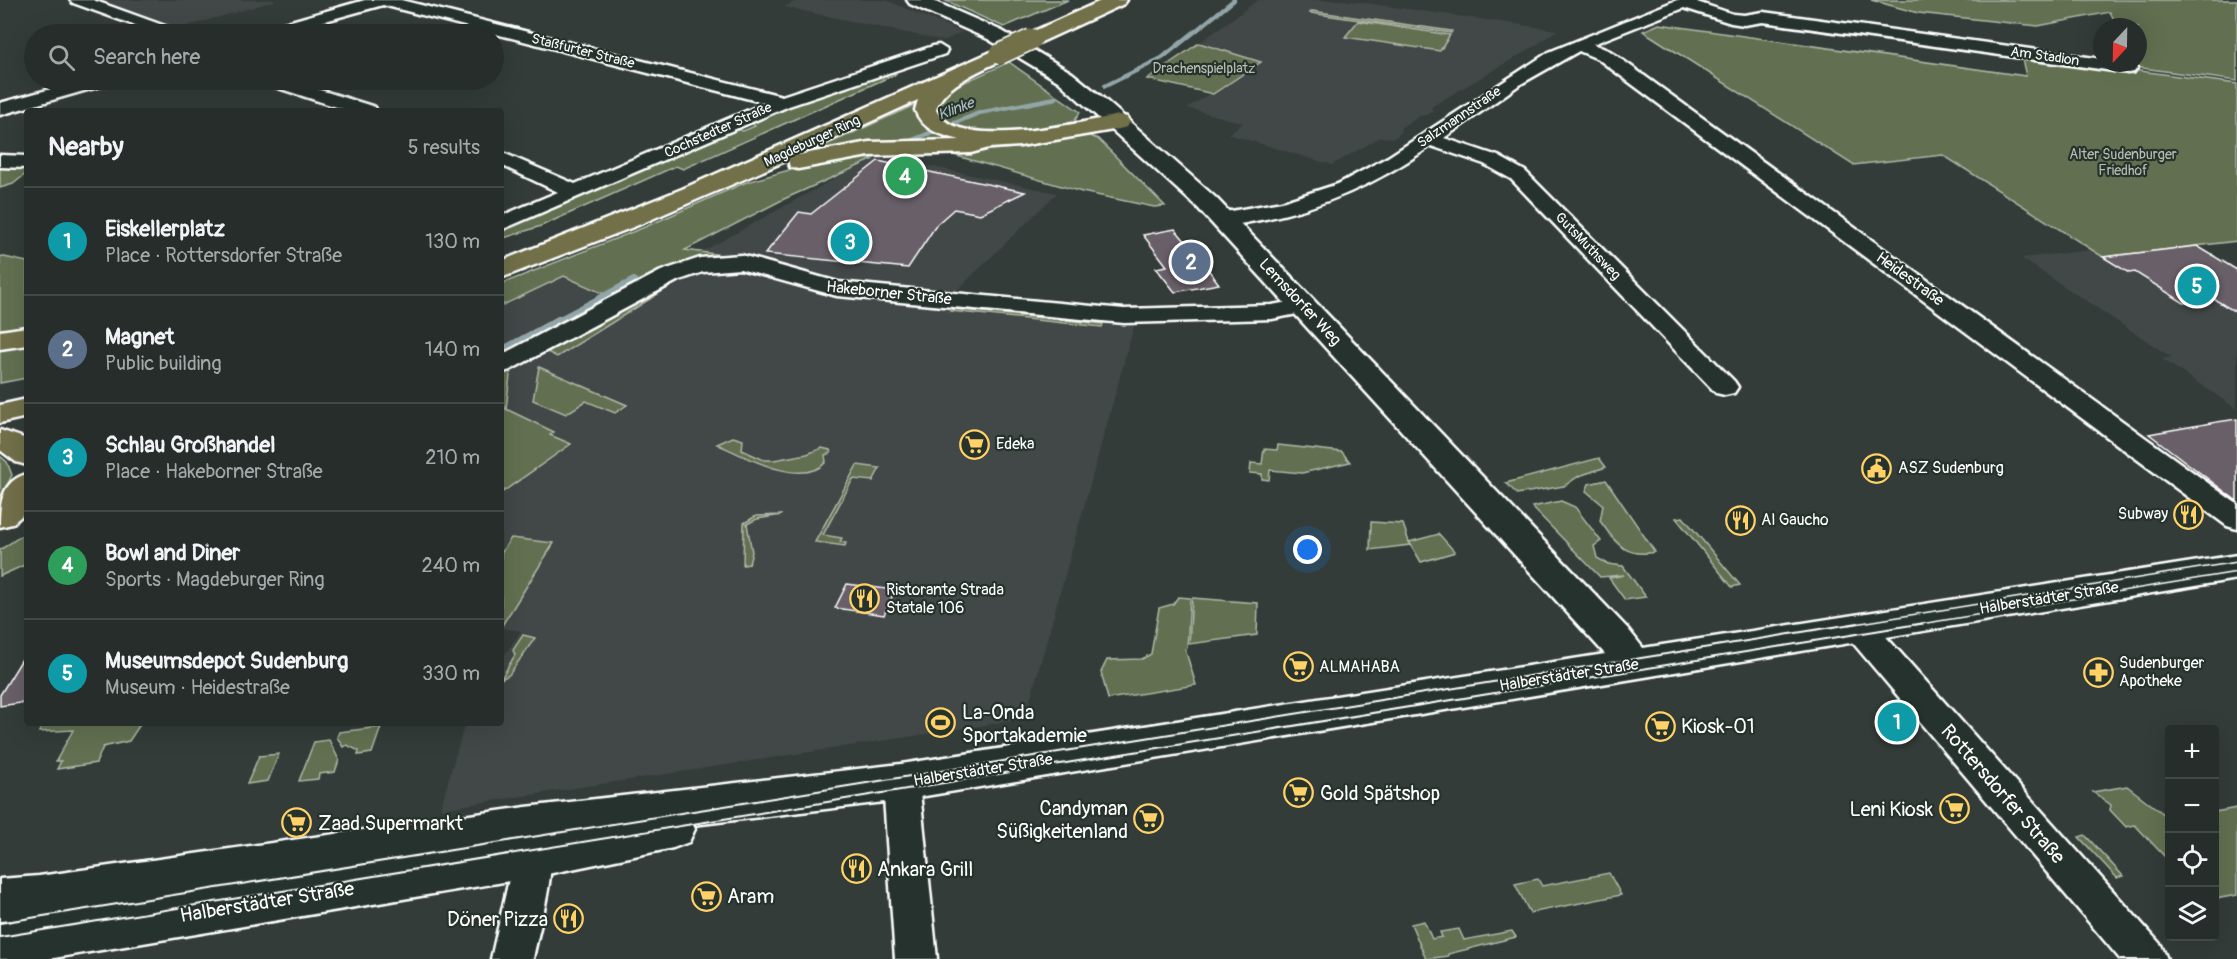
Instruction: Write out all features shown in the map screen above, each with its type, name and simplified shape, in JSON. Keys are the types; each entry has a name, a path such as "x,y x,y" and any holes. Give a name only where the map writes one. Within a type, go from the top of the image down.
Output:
{"highway":[{"name":"Magdeburger Ring","path":"504,252 698,177 1025,36 1118,0"},
{"name":"Magdeburger Ring","path":"1025,36 1085,2"},
{"name":"Magdeburger Ring","path":"504,269 608,230 732,178 954,76 993,51"},
{"path":"954,76 928,101 926,108 928,115 944,128 980,138 1020,139 1119,122"},
{"path":"732,178 839,153 884,147 970,146 980,138"},
{"path":"0,340 24,336"},
{"path":"0,397 24,391"},
{"path":"0,414 24,409"},
{"path":"0,440 12,442 24,452"},
{"path":"0,516 13,506 24,490"},
{"path":"0,540 24,522"}],"street":[{"path":"78,0 145,24"},
{"path":"298,24 383,0"},
{"name":"Staßfurter Straße","path":"383,0 477,24"},
{"name":"Lemsdorfer Weg","path":"916,0 1013,44 1079,88 1119,122 1222,219 1609,632 1634,665"},
{"name":"Am Stadion","path":"1687,2 1744,20 1757,28 1757,33"},
{"name":"Salzmannstraße","path":"1222,219 1246,216 1340,190 1377,171 1539,65 1580,45 1687,2"},
{"name":"Am Stadion","path":"1744,20 1762,16 2093,63"},
{"path":"1828,26 1829,46"},
{"name":"Staßfurter Straße","path":"504,31 783,102"},
{"path":"1892,34 1892,40 1896,42 1897,56"},
{"path":"1961,44 1970,66"},
{"name":"Heidestraße","path":"1580,45 1604,55 2237,519"},
{"name":"Cochstedter Straße","path":"504,223 783,102 939,50"},
{"path":"0,108 66,90"},
{"path":"303,90 359,108"},
{"name":"GutsMuthsweg","path":"1428,138 1491,160 1518,175 1725,387"},
{"path":"504,159 575,192"},
{"path":"0,161 24,162"},
{"name":"Hakeborner Straße","path":"504,363 669,276 696,266 729,261 760,265 837,289 1124,316 1272,312 1304,306"},
{"name":"Halberstädter Straße","path":"0,945 530,841 2237,567"},
{"name":"Rottersdorfer Straße","path":"1860,629 2146,959"},
{"path":"901,782 916,959"},
{"path":"512,959 530,841"},
{"name":"Halberstädter Straße","path":"0,900 530,841"}],"shaded area":[{"path":"93,0 275,1 194,24 163,24"},
{"path":"798,0 886,0 962,32 944,41 784,7"},
{"path":"1258,0 1344,0 1557,30 1535,46 1431,107 1433,111 1400,128 1402,132 1394,138 1381,137 1332,165 1228,134 1243,123 1187,108 1260,62 1199,43"},
{"path":"877,155 1057,193 941,306 1135,323 1025,719 440,809 464,726 504,726 504,656 521,631 504,628 504,356 716,244"},
{"path":"2197,246 2237,270 2237,409 2162,359 2171,357 2021,258 2092,250 2103,257"},
{"path":"564,276 601,293 504,346 504,305"}],"green space":[{"path":"944,0 1068,0 1004,27"},
{"path":"1871,0 2237,0 2237,81 2147,69 2147,18 2113,18 2110,12 2038,26 1918,13"},
{"path":"1312,11 1452,31 1451,33 1310,13"},
{"path":"1358,21 1450,35 1440,51 1345,37"},
{"name":"Alter Sudenburger Friedhof","path":"1659,24 2026,76 2021,55 2093,65 2093,72 2147,72 2237,84 2237,241 2103,257 1943,155 1853,165 1643,31"},
{"name":"Drachenspielplatz","path":"1199,43 1261,62 1213,94 1147,79"},
{"path":"1009,62 1080,112 1075,120 1079,123 971,141 882,141 829,149 824,146"},
{"path":"887,71 896,74 683,169 676,166 541,226 504,238 504,228 734,128 743,131 755,126 750,122 823,92"},
{"path":"1087,135 1098,139 1165,206 1154,207 1082,192 950,154 1025,147"},
{"path":"860,157 872,160 784,199 685,250 722,255 698,259 613,298 564,276 504,305 504,283 645,227 744,183 796,168"},
{"path":"0,166 24,166 24,175 13,184 0,188"},
{"path":"0,256 24,261 24,326 0,330"},
{"path":"672,281 677,282 557,357 543,350"},
{"path":"952,309 1103,324 1102,327 950,311"},
{"path":"559,316 570,321 504,356 504,346"},
{"path":"24,344 24,379 0,383 0,348"},
{"path":"511,367 506,409 554,432 550,435 571,444 504,491 504,371"},
{"path":"539,367 627,405 615,413 586,401 566,414 533,400"},
{"path":"733,437 743,440 742,450 764,460 807,454 822,448 830,450 831,453 825,455 826,462 816,469 803,472 788,471 757,462 717,444"},
{"path":"1278,445 1342,452 1350,462 1302,473 1270,470 1269,480 1262,479 1262,474 1250,473 1251,463 1262,464 1264,449 1277,450"},
{"path":"0,456 7,462 12,475 0,500"},
{"path":"1599,458 1606,467 1579,476 1564,486 1517,494 1506,483"},
{"path":"857,465 880,468 873,481 853,479 823,535 842,538 840,542 846,543 845,546 815,542"},
{"path":"1606,480 1655,552 1638,553 1624,549 1600,521 1603,505 1586,491 1589,484"},
{"path":"1561,501 1575,507 1601,541 1594,546 1597,558 1608,564 1623,566 1646,597 1625,600 1609,578 1624,575 1600,577 1532,507"},
{"path":"782,515 757,519 747,524 752,552 749,564 743,565 744,523 756,516"},
{"path":"1683,517 1740,585 1732,587 1676,518"},
{"path":"1371,522 1403,524 1409,542 1439,534 1455,552 1421,562 1410,543 1410,545 1370,550"},
{"path":"24,534 24,565 0,576 0,550"},
{"path":"511,538 554,543 504,622 504,548"},
{"path":"1178,597 1190,598 1187,648 1185,649 1196,685 1108,699 1101,672 1107,660 1142,659 1151,654 1159,608 1173,604"},
{"path":"1192,598 1258,603 1257,635 1189,644"},
{"path":"523,635 535,638 509,675 504,678 515,655 513,650"},
{"path":"42,726 139,726 129,741 103,747 96,763 57,769 61,761 56,761 73,730 39,732"},
{"path":"381,727 372,753 358,755 359,751 347,745 343,747 337,737 339,732"},
{"path":"329,740 339,760 335,772 319,774 318,779 299,781 314,742"},
{"path":"279,754 268,781 247,784 259,756"},
{"path":"2127,786 2165,815 2165,857 2135,825 2126,827 2110,810 2111,805 2093,792"},
{"path":"2237,808 2237,895 2219,898 2219,833 2219,811"},
{"path":"2085,835 2123,876 2117,878 2079,837"},
{"path":"1609,873 1621,895 1530,913 1515,884 1538,879 1542,886"},
{"path":"1424,921 1432,939 1442,937 1440,932 1459,929 1464,940 1512,931 1516,937 1448,954 1448,956 1426,959 1411,924"}],"building":[{"path":"878,161 1025,192 980,214 954,209 937,224 908,268 765,254 799,212 811,214"},
{"path":"1175,229 1219,284 1175,292 1156,268 1167,266 1143,235"},
{"path":"2197,246 2237,270 2237,313 2214,299 2184,303 2135,272 2129,273 2103,257"},
{"path":"2237,419 2237,501 2149,434 2217,422"},
{"name":"Ristorante Strada Statale 106","path":"847,584 895,590 884,615 835,608"},
{"path":"24,656 24,702 0,706 0,695"}],"waterway":[{"name":"Klinke","path":"1105,86 1162,58 1234,0"},
{"name":"Klinke","path":"903,144 979,113 1056,98"},
{"name":"Klinke","path":"870,158 884,152"},
{"name":"Klinke","path":"504,348 634,280"}],"tram line":[{"path":"1849,625 2237,562"},
{"path":"1915,625 2237,572"},
{"path":"0,923 1858,623"},
{"path":"0,937 1924,623"}],"place":[{"name":"Bowl and Diner","path":"905,176"},
{"name":"Schlau Großhandel","path":"850,242"},
{"name":"Magnet","path":"1191,262"},
{"name":"Museumsdepot Sudenburg","path":"2197,286"},
{"name":"Edeka","path":"975,444"},
{"name":"ASZ Sudenburg","path":"1877,468"},
{"name":"Subway","path":"2189,514"},
{"name":"Al Gaucho","path":"1740,520"},
{"name":"Ristorante Strada Statale 106","path":"865,599"},
{"name":"ALMAHABA","path":"1298,667"},
{"name":"Sudenburger Apotheke","path":"2098,672"},
{"name":"Eiskellerplatz","path":"1897,722"},
{"name":"La-Onda Sportakademie","path":"941,723"},
{"name":"Kiosk-01","path":"1660,726"},
{"name":"Gold Spätshop","path":"1299,793"},
{"name":"Leni Kiosk","path":"1954,809"},
{"name":"Candyman Süßigkeitenland","path":"1149,819"},
{"name":"Zaad Supermarkt","path":"297,823"},
{"name":"Ankara Grill","path":"856,869"},
{"name":"Aram","path":"706,896"},
{"name":"Döner Pizza","path":"569,919"}]}
